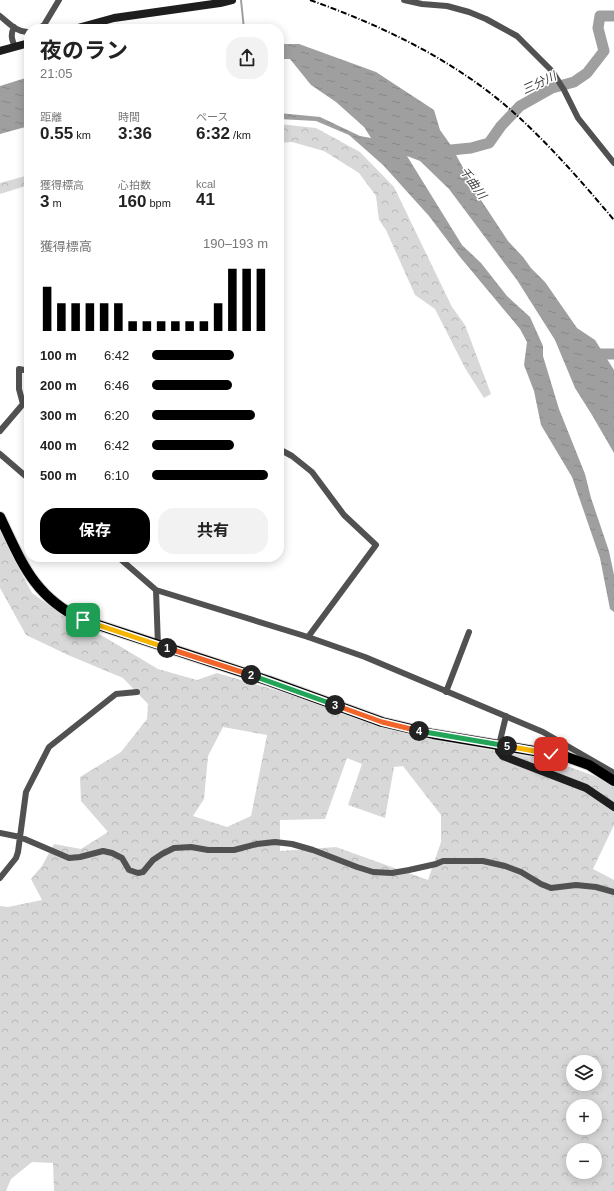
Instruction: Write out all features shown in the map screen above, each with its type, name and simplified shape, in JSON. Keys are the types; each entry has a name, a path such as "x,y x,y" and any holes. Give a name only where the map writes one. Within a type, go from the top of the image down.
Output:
{"main road":[{"path":"0,517 30,577 58,606 83,620 158,646 269,681 382,722 426,733 558,755 589,765 614,781"}],"street":[{"path":"45,24 59,0"},
{"path":"92,24 114,18 232,0"},
{"path":"404,0 422,4 447,6 463,10 486,19 516,36 552,71 564,90 578,118 614,163"},
{"path":"0,16 14,27 24,32"},
{"path":"14,27 11,35 15,47"},
{"path":"0,51 24,44"},
{"path":"0,431 23,404 19,389 19,369 24,370"},
{"path":"284,452 292,456 312,472 344,515 376,545 308,637"},
{"path":"0,454 24,475"},
{"path":"124,562 156,590 308,637 365,657 543,732 614,773"},
{"path":"156,590 158,646"},
{"path":"446,692 469,632"},
{"path":"0,878 16,858 26,792 49,748 116,694 137,692"},
{"path":"506,716 499,745 499,751 503,756 586,788 614,807"},
{"path":"0,832 20,837 69,858 80,857 103,851 112,853 122,858 129,870 138,874 143,872 153,860 174,848 191,847 208,850 234,850 257,844 275,842 292,844 313,850 373,872 392,873 436,864 443,861 483,861 505,866 521,872 551,888 576,885 596,887 614,892"}],"green space":[{"path":"284,125 316,128 360,152 394,187 452,307 465,325 491,394 484,398 465,368 435,309 415,295 386,230 379,220 376,196 359,173 324,151 292,142 284,143"},
{"path":"24,176 24,187 0,194 0,183"},
{"path":"0,531 32,593 67,618 106,638 158,669 197,680 217,673 309,700 362,720 444,742 550,760 614,783 614,825 593,869 614,880 614,1191 54,1191 53,1163 32,1162 11,1179 6,1191 0,1191 0,906 8,907 42,900 31,879 42,866 54,844 81,849 108,832 81,801 80,777 121,752 147,719 148,704 123,678 68,655 26,635 0,588","holes":["223,727 267,735 251,816 227,827 193,816 204,799 208,756","347,758 362,764 348,805 385,818 394,767 403,766 441,815 441,842 428,880 336,847 280,851 280,820 325,819"]}],"water":[{"path":"284,44 299,44 376,72 434,110 440,130 450,144 479,197 508,241 545,282 577,328 595,340 614,370 614,453 575,388 555,340 517,280 449,189 420,161 407,156 462,245 481,263 507,296 530,317 543,346 543,356 559,409 585,474 591,498 609,551 614,575 614,612 610,609 600,558 572,477 541,425 534,391 524,365 527,342 520,329 460,257 429,216 383,165 349,135 316,121 284,119 284,113 320,117 360,136 371,138 364,127 336,102 311,85 290,59 284,59"},
{"path":"24,79 24,127 0,134 0,86"}],"waterway":[{"path":"241,0 243,24"},
{"name":"三分川","path":"441,151 471,148 489,143 501,126 520,106 552,88 574,82 587,73 604,51 598,28 600,16 614,16"},
{"path":"590,354 614,354"}],"railway":[{"path":"310,0 364,21 417,46 442,60 490,93 512,111 552,150 614,220"}],"route":[{"path":"83,620 158,646 216,663 400,727 551,754"}],"water label":[{"name":"千曲川","path":"473,183"}]}
